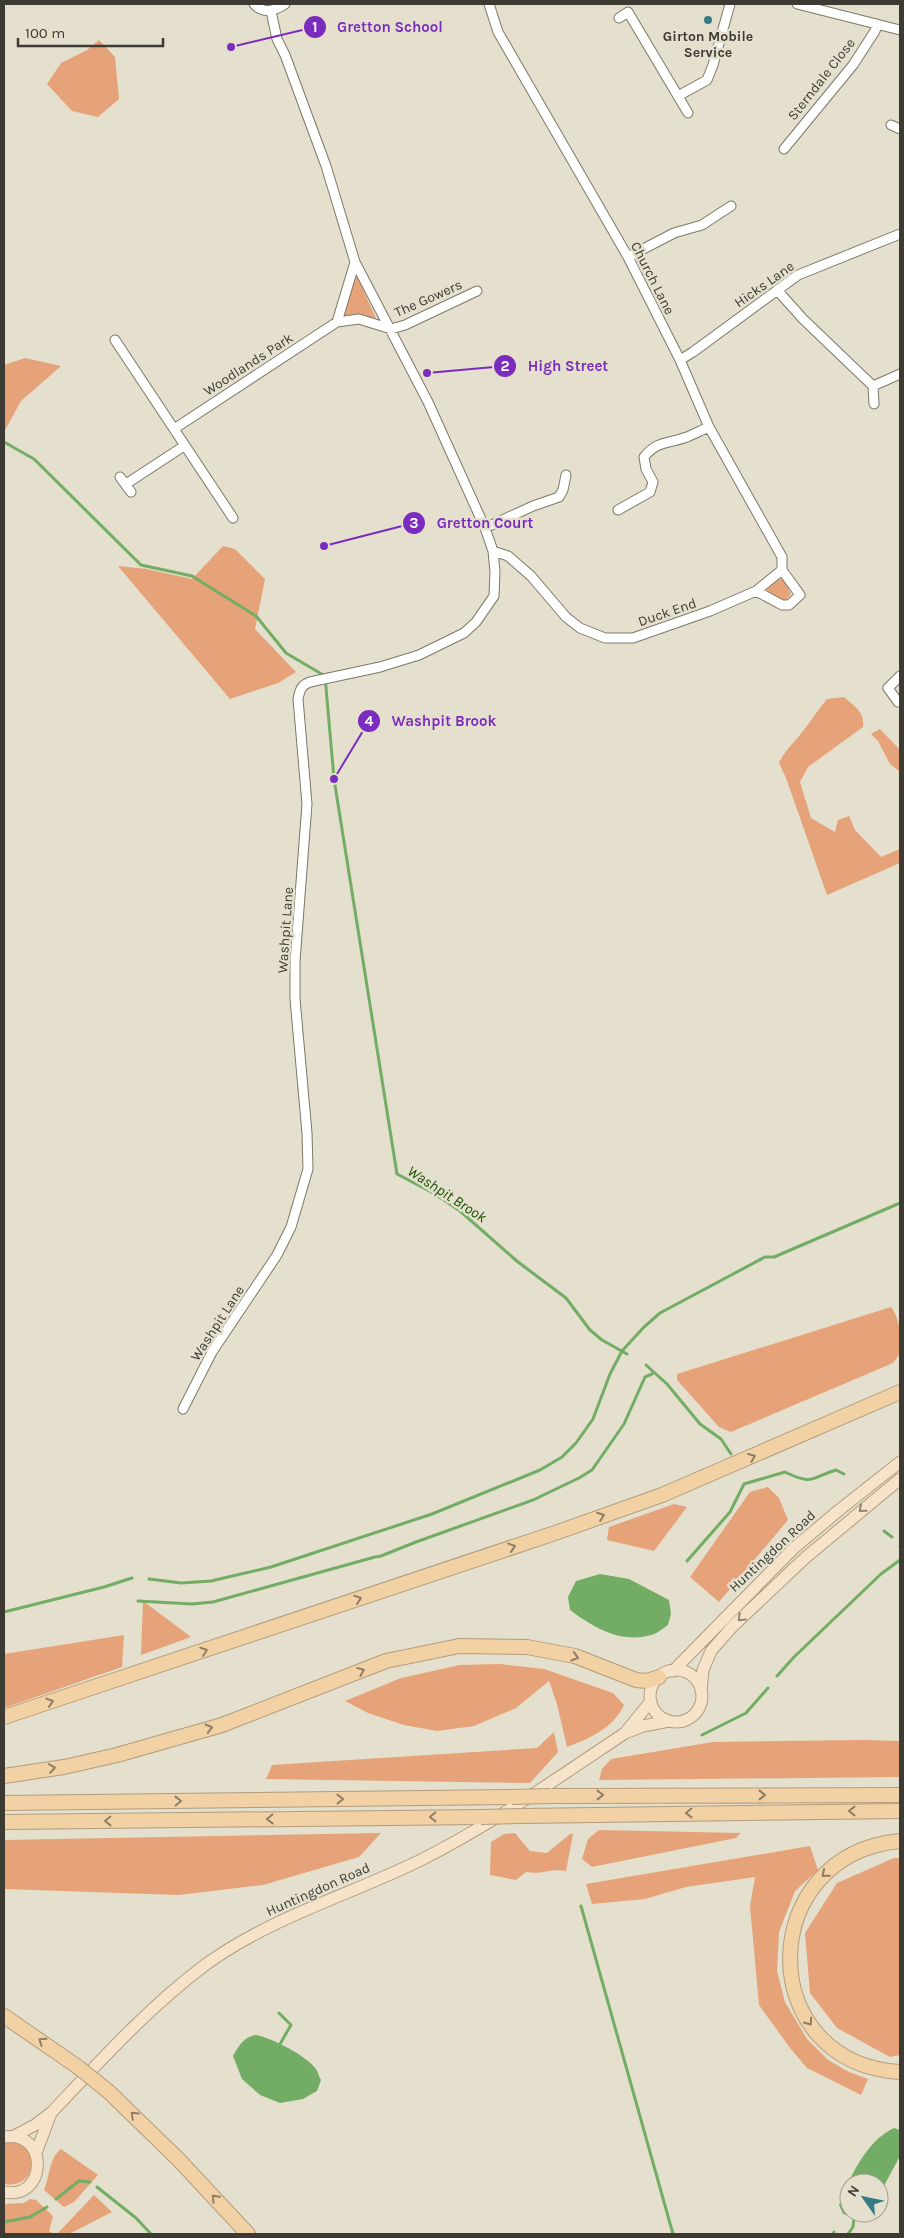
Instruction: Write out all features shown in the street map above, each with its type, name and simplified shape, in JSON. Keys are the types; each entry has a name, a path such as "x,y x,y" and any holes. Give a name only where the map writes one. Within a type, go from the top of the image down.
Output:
{"highway":[{"path":"4,1717 555,1533 662,1495 900,1392"},
{"path":"4,1776 117,1755 203,1730 298,1697 386,1661 459,1646 528,1647 575,1656 636,1680 647,1681 659,1677"},
{"path":"4,1803 551,1796 900,1794"},
{"path":"4,1822 900,1811"},
{"path":"900,1841 872,1846 858,1852 838,1864 818,1881 804,1900 795,1923 791,1935 789,1958 794,1993 804,2016 825,2041 843,2055 858,2062 884,2070 900,2072"},
{"path":"4,2016 78,2067 109,2092 179,2160 248,2234"}],"main road":[{"name":"Huntingdon Road","path":"673,1671 794,1548 900,1462"},
{"name":"Huntingdon Road","path":"701,1691 703,1670 711,1651 732,1627 806,1558 900,1479"},
{"path":"673,1671 690,1675 696,1681 701,1691 700,1706 693,1715 678,1722 669,1721 658,1714 651,1701 652,1688 659,1677 673,1671"},
{"name":"Huntingdon Road","path":"625,1733 651,1701"},
{"name":"Huntingdon Road","path":"9,2136 35,2125 52,2112 169,1995 206,1965 248,1939 304,1909 422,1859 464,1837 515,1806 625,1733 644,1726 669,1721"},
{"name":"Huntingdon Road","path":"4,2192 15,2193 30,2185 38,2170 36,2154 52,2112"},
{"path":"9,2136 24,2139 31,2145 36,2154"}],"street":[{"path":"254,4 263,11 271,11 286,4"},
{"name":"Church Lane","path":"489,4 498,32 628,257 680,360 709,427 782,557 782,570"},
{"path":"678,96 707,80 730,4"},
{"path":"801,4 900,30"},
{"name":"Washpit Lane","path":"183,1409 212,1352 277,1255 291,1227 308,1169 307,1133 295,999 295,962 307,804 298,699 300,691 304,684 380,667 418,655 464,633 476,622 494,596 495,572 493,551 485,528 428,402 355,262 326,166 285,55 277,39 271,11"},
{"path":"619,18 628,12 688,113"},
{"name":"Sterndale Close","path":"784,149 853,65 875,31 877,24"},
{"path":"891,125 900,129"},
{"path":"628,257 674,232 702,225 731,206"},
{"name":"Hicks Lane","path":"680,360 694,352 798,275 900,234"},
{"path":"338,322 355,262"},
{"path":"777,290 802,319 873,386 874,404"},
{"name":"The Gowers","path":"391,330 405,326 477,292"},
{"name":"Woodlands Park","path":"174,429 338,322 359,319 391,330"},
{"path":"114,340 233,518"},
{"path":"873,386 900,374"},
{"path":"618,510 650,492 653,482 646,469 644,457 651,448 667,440 685,438 709,427"},
{"path":"131,492 123,481 184,446"},
{"path":"485,528 533,506 559,497 564,490 566,475"},
{"name":"Duck End","path":"493,551 508,556 530,576 566,617 580,628 605,638 633,638 710,611 756,591 782,570"},
{"path":"756,591 782,605 789,605 800,595 782,570"},
{"path":"898,702 888,688 900,676"}],"shaded area":[{"path":"99,40 115,57 119,99 98,117 72,111 47,84 61,63 87,50"},
{"path":"355,272 376,318 342,315"},
{"path":"25,358 61,366 21,401 4,432 4,365"},
{"path":"223,546 235,549 265,579 255,629 296,672 278,683 230,699 118,566 147,569 192,579"},
{"path":"783,579 791,594 784,602 766,591 776,580"},
{"path":"844,697 861,713 863,727 808,767 800,782 811,818 835,832 838,820 849,816 855,830 881,857 900,849 900,863 827,895 779,763 827,699"},
{"path":"880,729 900,750 900,772 890,764 878,741 871,734"},
{"path":"891,1307 898,1322 901,1335 900,1353 893,1363 731,1432 719,1427 677,1380 677,1374"},
{"path":"768,1487 779,1498 788,1520 719,1602 690,1577 750,1492"},
{"path":"674,1504 687,1507 654,1551 607,1540 609,1527"},
{"path":"600,1574 629,1579 669,1600 671,1614 668,1625 658,1632 640,1637 618,1636 598,1628 570,1610 568,1597 576,1581"},
{"path":"143,1601 191,1637 141,1655"},
{"path":"124,1635 122,1667 4,1708 4,1654"},
{"path":"500,1664 544,1669 613,1693 624,1705 614,1720 607,1726 584,1740 567,1747 557,1704 549,1681 516,1708 474,1726 437,1731 404,1725 368,1713 345,1701 401,1678 460,1665"},
{"path":"554,1732 558,1752 530,1783 266,1779 272,1765 537,1748"},
{"path":"900,1741 900,1777 599,1780 602,1769 611,1759 713,1742"},
{"path":"599,1830 741,1833 736,1838 592,1867 582,1859 588,1839"},
{"path":"381,1833 359,1857 263,1885 178,1895 4,1889 4,1840"},
{"path":"515,1833 530,1851 547,1853 570,1834 573,1834 566,1871 526,1872 516,1880 490,1875 491,1842 504,1834"},
{"path":"810,1846 818,1870 795,1891 779,1932 777,1971 785,2002 807,2039 828,2060 849,2072 868,2079 861,2095 807,2068 759,2005 750,1906 755,1877 686,1887 645,1899 592,1904 586,1884"},
{"path":"894,1858 900,1858 900,2055 890,2057 837,2028 810,1993 805,1933 837,1883"},
{"path":"256,2035 289,2048 311,2064 316,2069 321,2080 317,2091 303,2099 280,2103 260,2095 242,2079 233,2056 239,2045"},
{"path":"894,2128 900,2130 900,2156 889,2176 889,2173 853,2173 867,2151 884,2134"},
{"path":"12,2140 26,2147 31,2154 32,2167 25,2179 12,2185 4,2184 4,2141"},
{"path":"61,2149 98,2175 74,2202 64,2207 44,2190 54,2157"},
{"path":"94,2195 112,2212 69,2234 57,2234"},
{"path":"30,2199 36,2200 53,2216 49,2231 54,2234 4,2234 4,2204 24,2203"}],"waterway":[{"name":"Washpit Brook","path":"4,442 34,459 141,565 192,576 256,616 286,653 325,676 334,779 397,1174 435,1194 460,1211 518,1262 566,1298 590,1330 602,1340 627,1354"},
{"path":"149,1579 181,1583 211,1581 271,1567 432,1514 540,1470 562,1457 576,1443 593,1419 610,1374 622,1351 660,1313 765,1257 774,1257 900,1203"},
{"name":"Washpit Brook","path":"646,1365 667,1384 700,1424 721,1439 731,1454"},
{"path":"138,1601 192,1604 213,1602 381,1556 533,1500 592,1470 624,1424 645,1377 652,1374"},
{"name":"Washpit Brook","path":"687,1561 730,1512 744,1484 785,1472 807,1480 836,1470 844,1474"},
{"name":"Washpit Brook","path":"884,1531 892,1537"},
{"path":"777,1676 794,1657 881,1574 900,1560"},
{"path":"4,1612 104,1587 132,1578"},
{"path":"702,1735 746,1713 768,1688"},
{"path":"581,1906 673,2234"},
{"path":"279,2013 291,2025 280,2044"},
{"path":"56,2199 79,2181 90,2182"},
{"path":"97,2187 136,2218 151,2234"},
{"path":"4,2222 30,2217 47,2207"},
{"path":"848,2234 853,2223"}],"place":[{"name":"Girton Mobile Service","path":"708,20"},
{"name":"Gretton School","path":"231,47"},
{"name":"High Street","path":"427,373"},
{"name":"Gretton Court","path":"324,546"},
{"name":"Washpit Brook","path":"334,779"}]}
